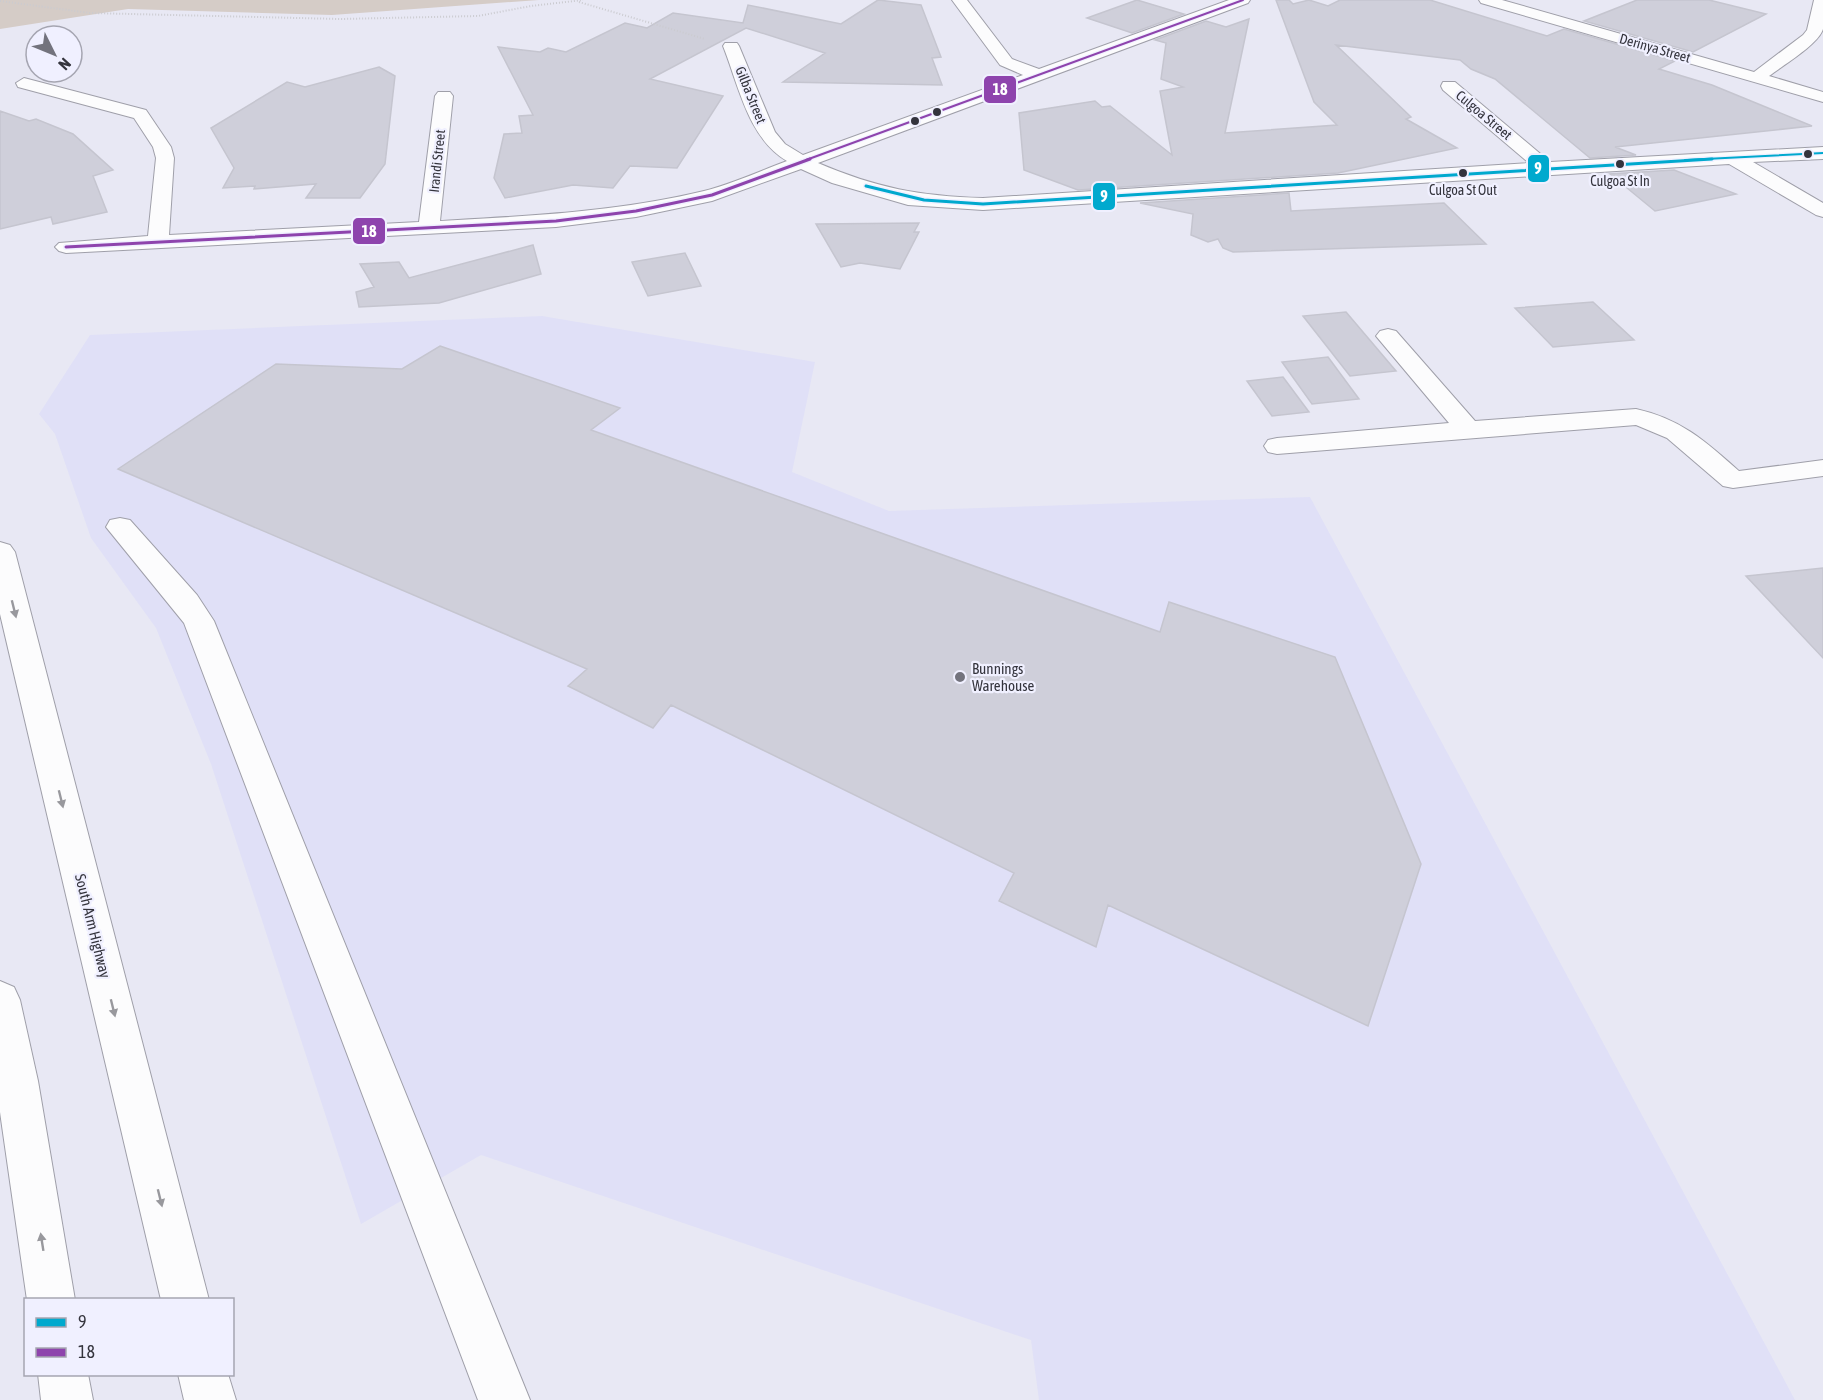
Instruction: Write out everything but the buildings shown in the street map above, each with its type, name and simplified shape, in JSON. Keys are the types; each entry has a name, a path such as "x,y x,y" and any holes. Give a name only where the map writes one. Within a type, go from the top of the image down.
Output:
{"street":[{"path":"958,0 1006,62 1038,75"},
{"path":"66,248 566,220 636,212 712,195 1038,75 1075,68 1243,0"},
{"name":"Derinya Street","path":"1486,0 1823,97"},
{"path":"1756,78 1809,38 1815,30 1821,0"},
{"name":"Gilba Street","path":"731,46 766,133 778,148 803,163"},
{"path":"28,84 140,114 162,147 165,158 158,242"},
{"name":"Culgoa Street","path":"1449,86 1546,168"},
{"name":"Irandi Street","path":"429,227 444,96"},
{"path":"803,163 839,179 908,199 983,204 1546,168 1823,153"},
{"path":"1734,159 1823,211"},
{"path":"1388,336 1468,429"},
{"path":"1277,446 1636,417 1648,419 1668,428 1691,444 1732,480 1823,468"},
{"path":"120,527 186,602 199,621 504,1400"},
{"name":"South Arm Highway","path":"0,552 185,1298"},
{"path":"0,1000 17,1081 51,1298"},
{"path":"63,1376 67,1400"},
{"path":"204,1376 210,1400"}],"path":[{"path":"0,0 90,13 177,13 340,19 478,16 531,6 583,0"},
{"path":"7,1 16,0"},
{"path":"576,1 731,46"}],"shaded area":[{"path":"0,0 539,0 332,15 128,9 0,29"},
{"path":"542,316 815,362 792,472 889,511 1310,497 1795,1400 1039,1400 1031,1340 481,1155 361,1224 211,764 156,628 91,538 55,434 39,414 90,335"}],"transit line":[{"name":"18","path":"66,247 556,221 636,211 712,195 1243,0"},
{"name":"9","path":"866,186 924,200 983,204 1546,168 1823,153"}],"place":[{"name":"Culgoa St In","path":"1620,164"},
{"name":"Culgoa St Out","path":"1463,173"},
{"name":"Bunnings Warehouse","path":"960,677"}]}
